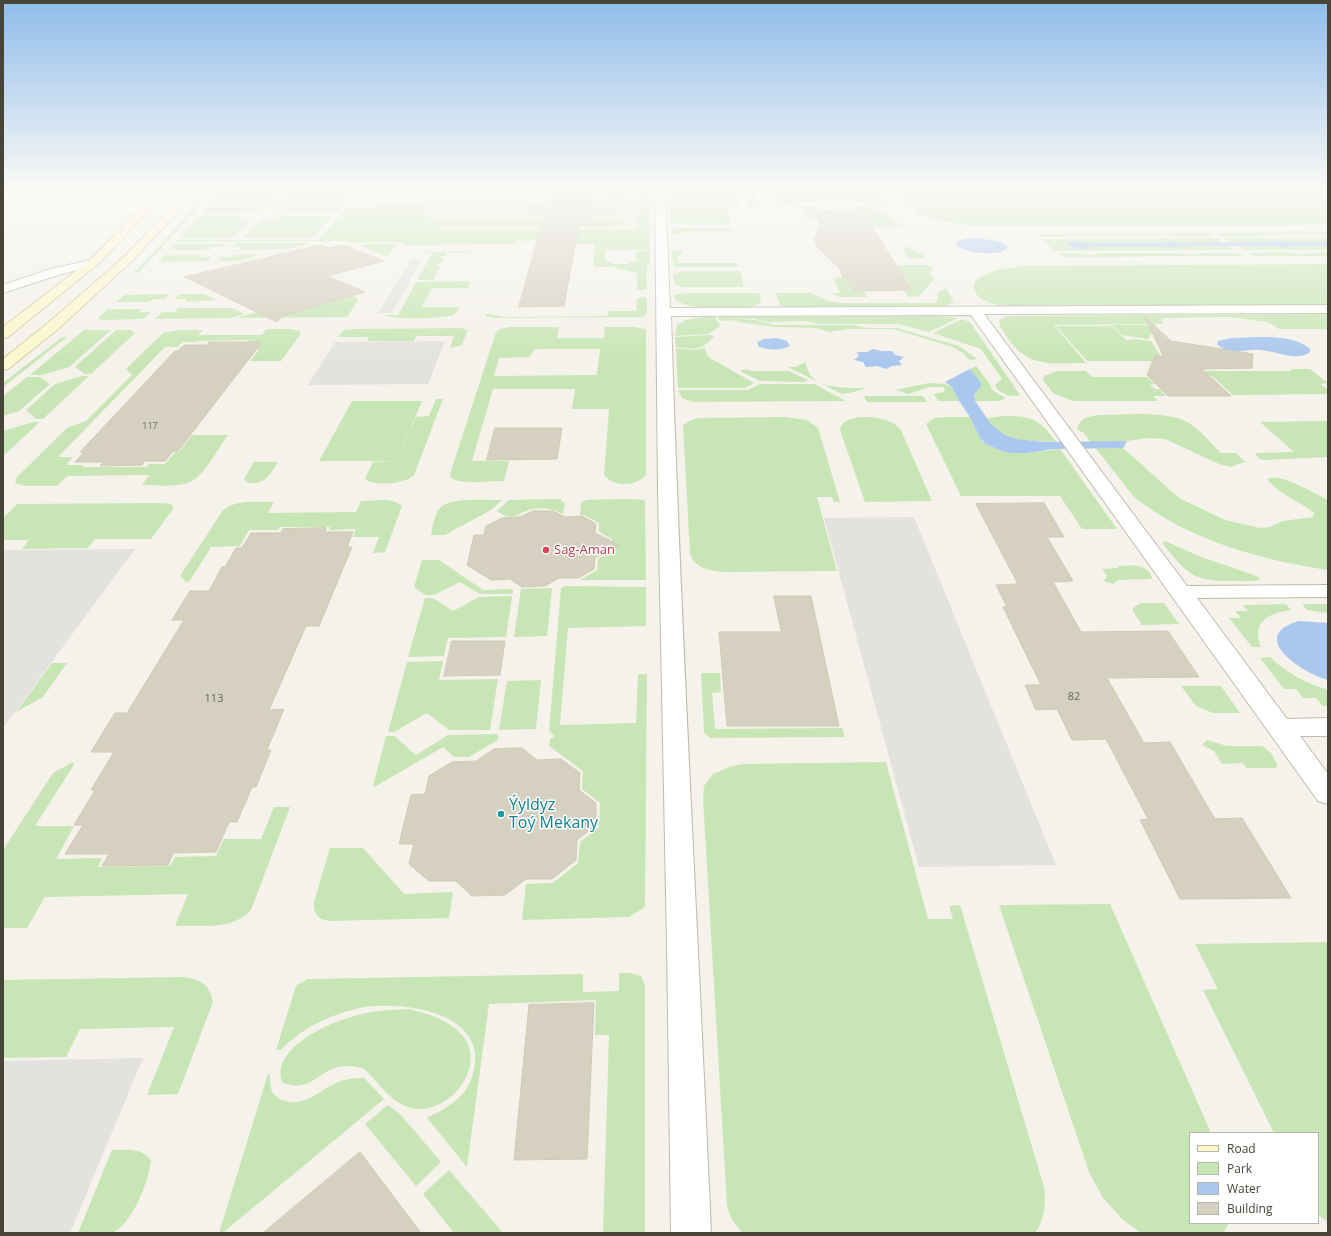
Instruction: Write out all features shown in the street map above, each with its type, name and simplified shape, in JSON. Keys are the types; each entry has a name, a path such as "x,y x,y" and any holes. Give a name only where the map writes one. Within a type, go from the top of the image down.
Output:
{"main road":[{"path":"3,334 94,262 110,246"},
{"path":"3,366 53,326 128,259 141,246"}],"street":[{"path":"662,246 667,490 683,943 691,1233"},
{"path":"3,289 51,273 94,262"},
{"path":"664,312 1328,309"},
{"path":"975,311 1328,794"},
{"path":"1181,592 1328,592"},
{"path":"1280,728 1328,727"}],"green space":[{"path":"159,246 163,246 139,272 134,273"},
{"path":"173,246 225,246 212,247 209,250 169,250"},
{"path":"233,246 301,246 287,249 240,250 242,247 232,247"},
{"path":"361,246 396,246 388,256"},
{"path":"595,246 650,246 650,250 606,250 605,261 612,262 612,264 629,264 629,262 636,261 636,251 650,251 650,264 647,264 647,289 637,289 637,273 612,267 593,267"},
{"path":"1049,246 1228,246 1234,250 1054,251"},
{"path":"1237,246 1328,246 1328,250 1243,250"},
{"path":"912,247 915,252 922,254 925,258 915,259 907,257 903,248"},
{"path":"672,251 682,251 682,255 678,255 678,263 737,263 738,267 675,267 673,264"},
{"path":"478,252 447,253 446,256 442,256 441,259 444,259 437,266 440,266 433,280 417,280 432,253 420,253"},
{"path":"1288,252 1303,254 1328,252 1328,256 1253,256 1247,253"},
{"path":"1079,253 1092,255 1100,253 1178,253 1192,255 1199,253 1238,253 1244,256 1068,257 1057,254"},
{"path":"263,254 239,261 217,261 221,257"},
{"path":"164,255 203,255 201,257 212,257 208,261 158,262"},
{"path":"1328,264 1328,305 1006,306 983,300 975,292 974,287 975,281 986,274 998,270 1025,266"},
{"path":"897,265 929,265 934,270 929,272 934,279 919,296 908,297 905,291 913,290"},
{"path":"683,271 740,271 744,287 684,287 675,285 673,274"},
{"path":"846,277 852,291 864,291 867,297 839,297 830,293 840,293 833,278"},
{"path":"416,282 470,282 468,288 432,288 422,307 460,307 454,315 439,317 397,318 383,315 398,315"},
{"path":"946,288 954,302 947,306 786,307 780,305 776,293 811,293 828,301 844,303 934,303 938,300 937,293"},
{"path":"685,293 759,293 761,302 753,307 700,307 680,302 674,298 674,295"},
{"path":"170,294 165,299 153,299 149,302 116,302 125,295"},
{"path":"180,294 204,294 217,300 185,302 187,299 175,299"},
{"path":"353,296 359,299 347,317 237,318 257,312 271,310 290,314"},
{"path":"642,297 647,298 647,313 643,317 498,318 488,317 485,315 487,314 504,317 608,316 609,311 636,311 637,299"},
{"path":"178,308 232,308 245,314 230,318 154,319 162,312 175,312"},
{"path":"108,309 142,309 139,312 151,312 143,319 102,320 98,318"},
{"path":"1328,314 1328,329 1279,329 1268,322 1229,317 1165,318 1161,320 1163,324 1054,325 1086,363 1045,363 1030,358 1013,345 1000,326 999,321 1010,316"},
{"path":"935,316 958,318 929,332 898,324 817,324 806,321 768,322 754,319 722,321 718,319 718,317"},
{"path":"702,317 715,317 721,325 709,334 675,336 677,325 686,320"},
{"path":"962,319 970,322 1020,395 1013,396 999,391 995,385 1002,379 981,349 933,333"},
{"path":"738,320 755,320 775,325 853,325 868,328 897,328 959,346 977,359 970,360 963,353 953,347 893,329 849,329 829,332 815,328 774,327 737,322"},
{"path":"1112,325 1156,325 1148,339 1122,335"},
{"path":"1056,326 1112,326 1126,340 1134,339 1151,341 1160,355 1168,363 1147,361 1087,361"},
{"path":"510,327 559,327 557,338 604,338 605,327 634,327 646,329 646,475 642,479 631,483 619,484 608,479 604,475 609,409 572,409 575,389 493,389 472,461 509,461 504,481 469,482 451,478 450,474 496,332 500,329","holes":["540,349 600,349 597,375 494,376 499,358 529,357 534,350"]},
{"path":"461,328 468,330 462,345 450,348 454,336 416,336 414,341 367,341 369,337 337,337 344,330 352,329"},
{"path":"266,329 292,329 300,331 300,335 281,361 250,361 259,350 255,349 261,342 249,342 249,340 182,342 178,347 165,347 58,457 73,457 66,465 84,465 82,467 147,467 149,464 165,464 175,452 179,452 192,435 228,435 206,467 192,481 180,485 142,485 149,475 67,476 57,486 25,486 15,483 17,477 67,428 86,421 132,375 126,369 163,333 178,330 203,330 198,335 262,335"},
{"path":"84,330 111,330 69,367 42,375 30,375"},
{"path":"116,330 130,330 135,333 91,374 85,374 75,367"},
{"path":"714,336 701,347 693,349 676,347 675,337"},
{"path":"62,337 67,337 3,387 3,383"},
{"path":"676,348 696,350 705,348 707,355 710,358 754,383 745,388 678,388"},
{"path":"805,362 809,372 816,381 788,367 796,367"},
{"path":"976,366 990,384 992,390 1005,399 997,401 975,401 974,395 979,389 970,369"},
{"path":"746,369 752,371 789,371 808,380 804,382 760,381 740,371"},
{"path":"1290,369 1310,369 1328,383 1320,384 1328,390 1328,394 1233,395 1212,376 1171,376 1178,371 1292,371"},
{"path":"1057,371 1086,371 1092,377 1147,377 1155,384 1150,385 1155,389 1160,389 1166,396 1153,396 1158,401 1073,401 1053,393 1043,380 1044,376"},
{"path":"82,376 89,376 43,419 36,419 26,410 55,384"},
{"path":"27,377 40,377 50,384 19,411 3,416 3,396"},
{"path":"929,383 944,384 952,387 959,401 938,401 934,394 943,392 945,390 943,387 929,387 909,394 895,390"},
{"path":"760,384 814,384 846,401 693,402 682,398 678,390 748,390"},
{"path":"822,384 837,387 866,388 842,394"},
{"path":"864,396 923,396 927,402 867,402"},
{"path":"436,399 443,399 414,475 410,478 391,483 377,483 366,480 365,478 373,462 395,461 319,461 352,401 422,401 397,461 416,417 429,416"},
{"path":"1146,414 1170,416 1189,423 1206,437 1221,453 1236,453 1245,462 1230,467 1219,464 1165,439 1147,438 1127,441 1123,448 1179,498 1225,520 1260,528 1270,527 1283,521 1313,517 1314,513 1308,508 1277,489 1267,479 1281,478 1328,500 1328,570 1251,554 1226,546 1178,525 1155,512 1134,497 1083,432 1077,428 1083,419 1100,415"},
{"path":"1004,416 1021,417 1034,420 1045,428 1056,442 1017,439 1000,432 987,418"},
{"path":"786,417 807,420 818,428 840,502 834,502 832,497 817,497 837,571 725,572 709,570 699,566 695,563 690,553 683,425 694,419 703,418"},
{"path":"860,417 882,419 892,423 901,430 932,501 865,502 840,430 844,422"},
{"path":"970,417 980,438 986,444 999,450 1028,453 1060,449 1117,529 1082,529 1060,496 961,496 926,424 934,418"},
{"path":"1328,421 1328,457 1265,460 1259,459 1255,453 1294,452 1260,422"},
{"path":"33,422 40,422 3,456 3,431"},
{"path":"254,462 278,462 263,481 248,483 244,479"},
{"path":"561,499 561,501 565,503 563,514 548,509 536,508 512,517 503,515 497,511 509,500"},
{"path":"388,500 402,506 385,552 373,553 379,537 353,537 356,529 329,530 330,527 280,527 278,530 249,530 240,546 211,547 189,582 186,582 180,576 223,510 229,506 247,502 274,502 268,513 356,512 361,501"},
{"path":"469,500 502,500 491,510 445,535 431,535 436,514 445,504"},
{"path":"586,500 645,500 646,580 580,580 597,570 598,559 612,551 612,539 599,532 599,523 584,515 580,515 581,503"},
{"path":"17,504 172,504 173,509 151,539 95,539 88,548 22,549 29,540 3,540 3,518"},
{"path":"1165,541 1201,557 1254,575 1260,580 1221,581 1201,578 1193,574 1179,563 1163,544"},
{"path":"422,560 439,560 483,590 513,589 513,594 480,594 460,582 434,595 425,595 414,587"},
{"path":"1117,566 1142,567 1149,572 1152,577 1151,579 1118,580 1113,584 1104,581 1107,576 1102,569 1119,568"},
{"path":"565,586 646,587 646,626 568,628 560,725 636,723 638,674 647,674 645,907 629,917 522,920 526,884 553,883 578,863 580,842 599,827 600,803 582,789 583,771 549,746 550,739 555,736 549,731 561,588"},
{"path":"552,588 547,636 514,637 521,589"},
{"path":"512,596 506,637 448,638 444,656 408,657 425,598 433,598 453,611 479,597"},
{"path":"1141,603 1164,603 1179,624 1142,625 1133,611 1133,608"},
{"path":"1286,604 1291,610 1269,616 1260,625 1258,638 1261,647 1252,647 1229,618 1241,618 1235,611 1248,611 1243,605"},
{"path":"1302,604 1328,604 1328,613 1307,610"},
{"path":"1270,657 1297,677 1328,690 1328,706 1323,706 1316,698 1303,698 1296,689 1284,689 1260,658"},
{"path":"443,661 439,680 498,679 490,730 449,730 427,713 394,732 388,732 407,662"},
{"path":"52,663 67,663 43,697 16,712"},
{"path":"701,673 720,673 721,692 712,693 715,729 842,728 845,737 710,738 704,732"},
{"path":"541,680 536,729 499,730 507,681"},
{"path":"1181,686 1221,686 1240,713 1213,713 1196,706"},
{"path":"498,734 498,740 469,757 454,757 443,747 376,786 373,786 386,736 394,736 416,755 448,735"},
{"path":"1207,740 1227,746 1262,746 1271,753 1277,764 1276,768 1246,768 1243,763 1222,764 1214,751 1202,745"},
{"path":"886,762 928,919 953,919 949,906 960,905 1044,1187 1045,1199 1043,1217 1035,1233 743,1233 733,1221 728,1210 703,798 704,786 713,774 732,766 744,764"},
{"path":"71,763 75,763 35,826 74,826 56,859 102,858 98,867 170,866 175,857 216,856 224,839 261,839 274,807 290,807 251,910 243,917 235,921 216,926 175,926 188,894 45,897 27,928 3,928 3,850 53,773"},
{"path":"330,848 363,848 404,894 453,892 449,918 331,921 320,918 316,913 314,902"},
{"path":"1110,904 1211,1132 1189,1132 1189,1224 1228,1224 1223,1233 1141,1233 1123,1220 1103,1198 1089,1172 999,905"},
{"path":"1328,942 1328,1222 1319,1216 1319,1132 1274,1132 1203,990 1218,989 1195,944"},
{"path":"619,973 630,973 641,976 645,986 645,1233 603,1233 609,1035 595,1035 596,1000 489,1004 467,1167 427,1118 450,1105 463,1094 474,1070 475,1050 467,1034 453,1022 435,1013 414,1008 372,1006 335,1015 315,1024 289,1042 281,1050 276,1050 295,989 298,984 308,979 583,974 583,992 619,991"},
{"path":"183,977 199,981 203,984 209,990 213,1002 178,1094 147,1095 174,1027 80,1029 66,1057 3,1058 3,980"},
{"path":"409,1009 427,1014 451,1025 466,1040 470,1053 470,1066 466,1078 448,1099 436,1106 423,1109 408,1107 390,1096 364,1069 353,1066 337,1067 329,1070 308,1083 300,1085 292,1085 282,1082 281,1070 284,1059 302,1041 326,1026 363,1014 378,1011"},
{"path":"268,1074 270,1075 272,1091 277,1097 285,1101 299,1102 306,1100 339,1082 360,1078 364,1078 384,1099 225,1231 226,1233 219,1233"},
{"path":"388,1105 400,1114 441,1162 416,1186 365,1124"},
{"path":"112,1150 138,1151 143,1153 151,1160 150,1169 143,1190 133,1212 119,1228 112,1233 78,1233"},
{"path":"449,1170 503,1233 454,1233 423,1194"}],"shaded area":[{"path":"411,259 422,259 392,313 378,313"},
{"path":"445,341 428,384 308,385 335,342"},
{"path":"914,517 1056,865 919,867 824,518"},
{"path":"135,549 3,728 3,550"},
{"path":"143,1058 70,1233 3,1233 3,1061"}],"water":[{"path":"957,246 1006,246 1008,247 1004,250 991,253 975,252"},
{"path":"1070,246 1328,246 1290,246 1287,248 1277,246 1183,246 1179,248 1093,247 1086,249"},
{"path":"1257,337 1292,340 1305,345 1310,349 1310,352 1304,355 1292,356 1261,350 1233,351 1222,348 1217,344 1218,341 1231,338"},
{"path":"777,338 787,341 790,346 782,349 771,349 759,347 757,342 764,339"},
{"path":"873,349 892,351 895,355 904,357 899,361 902,365 892,366 886,369 877,366 866,367 863,362 854,360 859,356 857,352 867,352"},
{"path":"970,369 981,383 981,386 974,395 975,401 991,424 1005,435 1017,439 1043,442 1127,441 1123,448 1053,449 1028,453 1010,453 999,450 986,444 980,438 970,417 959,401 952,387 945,382"},
{"path":"1299,621 1328,623 1328,680 1305,670 1293,662 1284,654 1278,644 1278,636 1284,628"}],"building":[{"path":"318,246 329,248 345,246 384,261 327,276 365,292 282,316 277,322 185,277"},
{"path":"536,246 575,246 564,306 519,307"},
{"path":"816,246 884,246 912,290 853,291 846,277 843,277 839,268"},
{"path":"1145,317 1171,341 1253,354 1252,368 1202,369 1231,396 1168,396 1147,375 1155,356 1163,356"},
{"path":"209,342 262,342 178,451 173,451 165,461 145,461 142,465 100,466 104,462 75,462 84,452 80,452 175,351 178,351 184,345 207,345"},
{"path":"495,428 562,428 557,459 487,460"},
{"path":"1044,503 1064,537 1047,537 1073,581 1053,582 1081,632 1168,631 1199,677 1107,678 1144,743 1170,742 1215,819 1242,818 1291,898 1180,899 1140,820 1148,819 1106,739 1072,740 1057,709 1036,710 1025,685 1041,685 1003,607 1007,607 996,585 1018,584 976,504"},
{"path":"533,511 553,511 565,517 582,516 596,524 595,533 619,545 595,558 594,569 578,578 559,578 545,586 522,587 510,579 491,580 467,565 474,535 484,535 486,526 502,518 520,517"},
{"path":"326,528 325,532 353,532 347,547 352,547 319,626 306,626 269,710 284,709 267,750 271,750 256,787 252,787 237,822 229,822 216,852 173,853 168,865 102,866 109,854 65,854 83,825 74,825 95,790 91,790 114,752 91,752 115,713 127,713 184,620 172,620 190,591 209,591 222,567 225,567 236,548 242,548 251,533 281,533 283,529"},
{"path":"774,596 811,596 839,726 727,726 719,632 781,632"},
{"path":"452,641 505,641 500,675 444,676"},
{"name":"Ýyldyz Toý Mekany","path":"522,748 537,760 561,759 580,773 579,790 596,803 596,825 577,840 576,860 552,879 526,879 505,895 472,896 456,881 429,881 409,864 414,844 399,844 411,795 425,794 429,776 452,762 476,761 494,749"},
{"path":"594,1003 587,1159 514,1160 529,1005"},
{"path":"360,1152 421,1233 263,1233"}],"place":[{"name":"Sag-Aman","path":"546,550"},
{"name":"Ýyldyz Toý Mekany","path":"501,814"}]}
